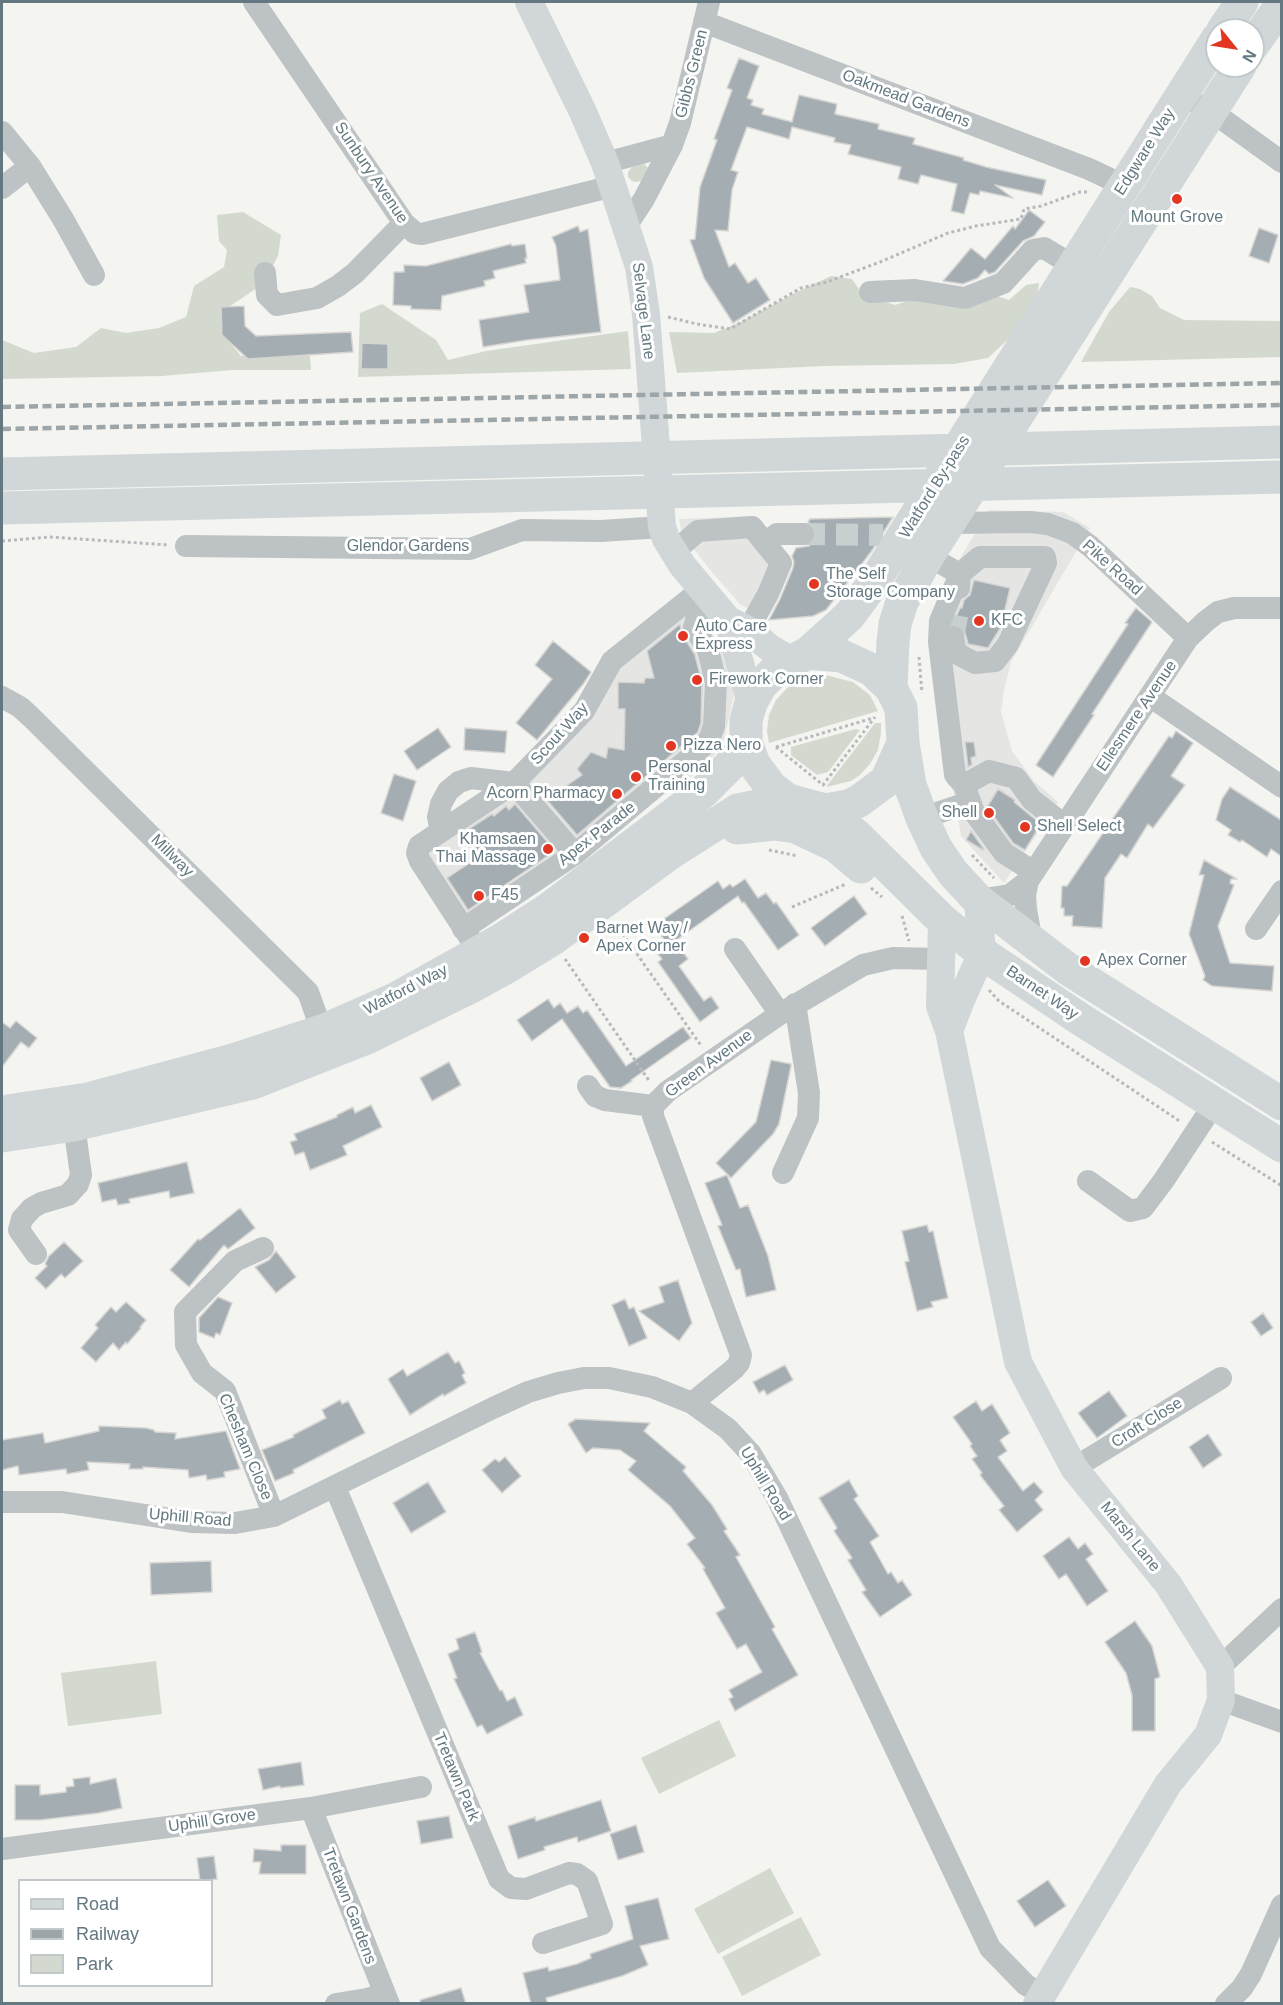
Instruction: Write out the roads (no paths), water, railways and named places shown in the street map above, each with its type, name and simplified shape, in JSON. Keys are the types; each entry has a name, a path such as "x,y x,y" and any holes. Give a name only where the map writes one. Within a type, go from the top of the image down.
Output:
{"highway":[{"path":"1231,18 1242,2"},
{"path":"1265,27 1281,4"},
{"name":"Edgware Way","path":"1047,309 1205,58"},
{"path":"954,517 1232,78"},
{"name":"Watford By-pass","path":"800,657 849,616 1047,309"},
{"path":"2,474 1281,442"},
{"path":"2,508 1281,477"},
{"name":"Watford By-pass","path":"900,540 954,517"},
{"name":"Watford By-pass","path":"891,688 895,624 902,602 900,540"},
{"path":"903,743 886,781 859,801 848,806 825,810 788,800 771,787 754,764 764,746 746,720 751,703 766,680 777,669 800,657 842,656 872,670 891,688 901,708 903,743 910,785 936,848 953,873 986,889 1032,942 1094,986 1281,1104"},
{"name":"Watford Way","path":"2,1112 88,1099 234,1060 322,1031 396,998 471,940 550,908 703,792 734,761 764,746"},
{"name":"Watford Way","path":"2,1136 75,1125 253,1083 367,1038 469,988 553,939 672,852 738,810 788,800"},
{"name":"Barnet Way","path":"825,810 856,835 942,920 983,969 1080,1019 1281,1146"},
{"path":"715,825 742,828 774,824 796,827 836,846 916,912 942,920"}],"main road":[{"name":"Selvage Lane","path":"529,2 582,110 609,175 639,267 646,323 662,522 666,539 674,552 722,609 771,649 800,657"},
{"name":"Selvage Lane","path":"722,609 751,703"},
{"path":"949,1031 961,1000 983,969 986,889"},
{"name":"Marsh Lane","path":"942,920 940,1006 949,1031 1018,1362 1074,1468 1168,1584 1220,1667"},
{"path":"1039,1999 1168,1784 1208,1735 1221,1700 1220,1667"}],"street":[{"name":"Sunbury Avenue","path":"254,2 410,230 422,234 609,175"},
{"name":"Gibbs Green","path":"627,225 644,199 672,145 680,123 707,12"},
{"name":"Oakmead Gardens","path":"707,12 1089,169 1101,185"},
{"path":"1170,112 1187,104 1211,112 1281,162"},
{"path":"2,132 30,166 94,275"},
{"path":"609,175 672,145"},
{"path":"2,188 30,166"},
{"path":"265,273 267,295 277,305 317,298 355,273 404,223"},
{"path":"870,292 915,290 965,298 1003,283 1033,250 1044,248 1074,266"},
{"name":"Pike Road","path":"954,517 1048,524 1072,533 1090,546 1188,638"},
{"name":"Glendor Gardens","path":"186,546 470,549 522,530 601,531 662,522"},
{"path":"674,552 698,531 752,527 781,564 768,594 722,609"},
{"path":"765,543 777,534 802,534"},
{"path":"900,540 960,574"},
{"path":"952,637 956,653 975,663 994,661 1008,644 1046,563 1045,557 980,557 960,574 940,621 939,642 955,775 967,793 974,812 1004,853 1031,876"},
{"path":"959,607 960,574"},
{"name":"Apex Parade","path":"471,940 709,740 714,726 716,682 708,650 694,627 700,608 722,609"},
{"name":"Ellesmere Avenue","path":"986,889 1010,895 1031,876 1188,638 1218,612 1234,608 1281,608"},
{"name":"Scout Way","path":"471,940 420,861 417,853 419,846 514,783 584,711 612,661 722,609"},
{"name":"Millway","path":"2,697 32,717 308,992 322,1031"},
{"path":"1151,697 1281,787"},
{"path":"922,818 967,793 989,771 1016,778 1032,800 1064,825"},
{"path":"441,831 438,817 441,804 448,791 459,782 471,778 514,783 575,854"},
{"name":"Ellesmere Avenue","path":"1031,876 1025,896 1032,942"},
{"path":"1256,929 1281,891"},
{"path":"735,949 787,1009 809,1093 808,1119 783,1173"},
{"name":"Green Avenue","path":"692,1403 734,1369 741,1355 653,1116 657,1102 711,1061 787,1009 863,965 893,958 940,959"},
{"path":"588,1086 595,1096 605,1100 657,1102"},
{"path":"1088,1181 1130,1211 1143,1208 1214,1104"},
{"path":"36,1254 19,1230 22,1219 32,1208 41,1203 68,1195 78,1184 81,1175 75,1125"},
{"name":"Chesham Close","path":"262,1248 236,1261 185,1312 186,1345 202,1373 225,1391 274,1516"},
{"name":"Uphill Road","path":"2,1502 62,1502 191,1522 235,1523 274,1516 493,1408 528,1392 558,1383 584,1378 609,1378 652,1387 692,1403 728,1429 751,1454 777,1498 990,1948 1039,1999"},
{"name":"Croft Close","path":"1074,1468 1221,1378"},
{"name":"Tretawn Park","path":"335,1487 499,1879 511,1888 526,1889 569,1873 577,1874 587,1881 602,1924 543,1943"},
{"path":"1220,1667 1281,1609"},
{"path":"1221,1700 1281,1722"},
{"name":"Uphill Grove","path":"2,1849 310,1808 421,1787"},
{"name":"Tretawn Gardens","path":"310,1808 386,1999"},
{"path":"1226,2004 1242,1988 1251,1974 1281,1905"},
{"path":"336,2004 367,1999 386,1999"}],"tunnel":[{"path":"803,534 883,535"},
{"path":"953,637 959,607"}],"railway":[{"path":"2,407 1282,383"},
{"path":"2,429 1282,405"}],"place":[{"name":"Mount Grove","path":"1177,199"},
{"name":"The Self Storage Company","path":"814,584"},
{"name":"KFC","path":"979,621"},
{"name":"Auto Care Express","path":"683,636"},
{"name":"Firework Corner","path":"697,680"},
{"name":"Pizza Nero","path":"671,746"},
{"name":"Personal Training","path":"636,777"},
{"name":"Acorn Pharmacy","path":"617,794"},
{"name":"Shell","path":"989,813"},
{"name":"Shell Select","path":"1025,827"},
{"name":"Khamsaen Thai Massage","path":"548,849"},
{"name":"F45","path":"479,896"},
{"name":"Barnet Way / Apex Corner","path":"584,938"},
{"name":"Apex Corner","path":"1085,961"}]}
